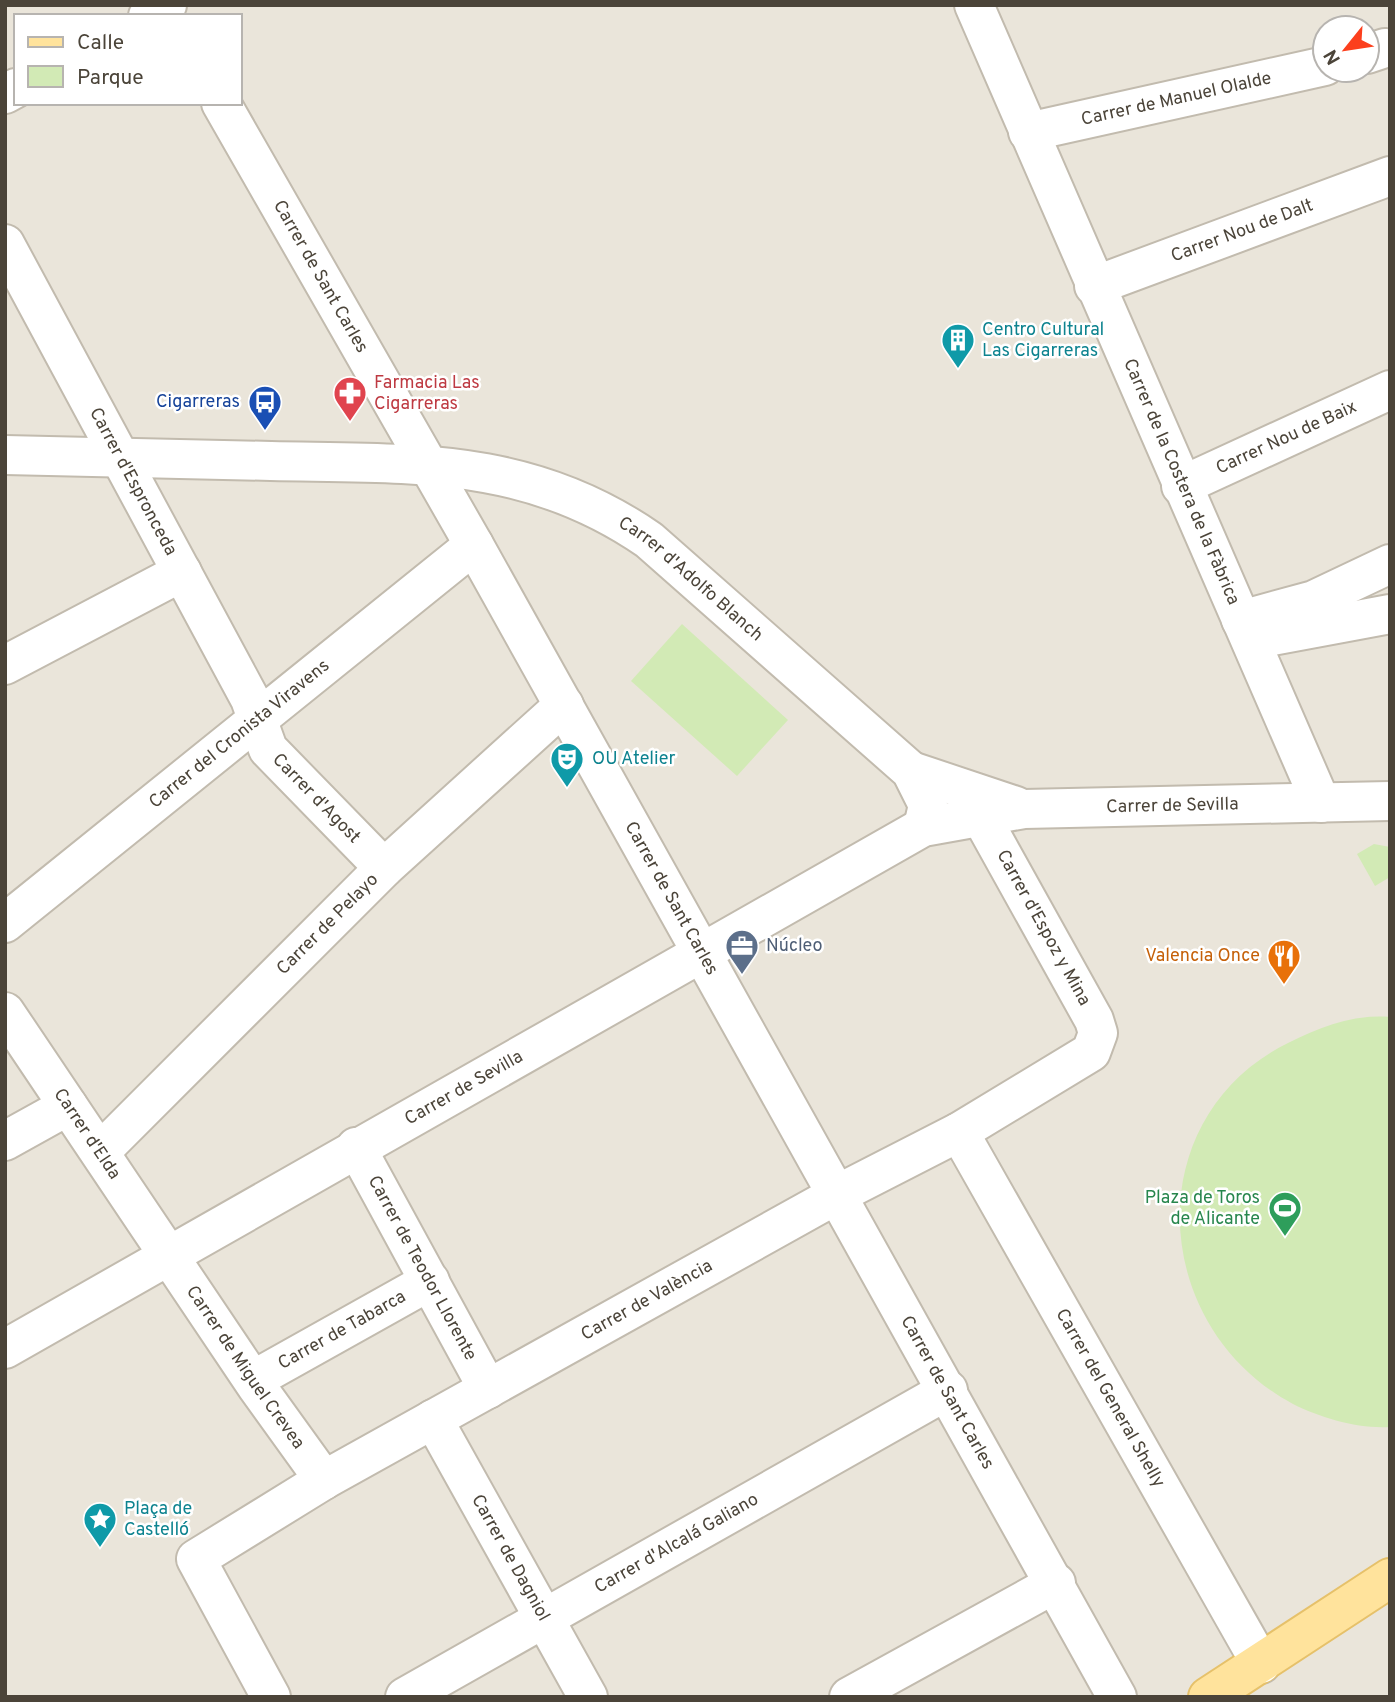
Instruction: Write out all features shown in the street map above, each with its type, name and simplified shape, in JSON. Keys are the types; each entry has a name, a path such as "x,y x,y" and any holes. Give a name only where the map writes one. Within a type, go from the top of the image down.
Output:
{"main road":[{"path":"1208,1697 1390,1577"}],"street":[{"name":"Carrer de la Costera de la Fàbrica","path":"974,5 1321,803"},
{"name":"Carrer de Manuel Olalde","path":"1028,132 1311,69"},
{"name":"Carrer de Sant Carles","path":"222,105 564,705 1056,1583 1117,1697"},
{"name":"Carrer Nou de Dalt","path":"1094,286 1390,176"},
{"name":"Carrer d'Espronceda","path":"5,244 250,699 258,721"},
{"name":"Carrer Nou de Baix","path":"1181,486 1390,390"},
{"name":"Carrer d'Adolfo Blanch","path":"5,455 427,464 500,474 558,491 611,514 649,540 911,771"},
{"name":"Carrer del Cronista Viravens","path":"5,923 474,545"},
{"path":"1244,631 1390,565"},
{"path":"5,665 182,572"},
{"path":"1244,631 1390,614"},
{"name":"Carrer de Pelayo","path":"100,1152 384,869 564,705"},
{"name":"Carrer d'Agost","path":"258,721 268,749 384,869"},
{"path":"911,771 928,805 923,827"},
{"name":"Carrer de Sevilla","path":"911,771 1024,809"},
{"name":"Carrer de Sevilla","path":"5,1349 923,827 1024,809 1390,801"},
{"name":"Carrer d'Espoz y Mina","path":"980,815 1094,1020 1096,1043"},
{"name":"Carrer d'Elda","path":"5,1012 169,1255"},
{"name":"Carrer de València","path":"271,1697 196,1559 324,1479 838,1195 959,1132 1084,1058 1096,1043"},
{"path":"5,1141 68,1106"},
{"name":"Carrer del General Shelly","path":"959,1132 1261,1664"},
{"name":"Carrer de Teodor Llorente","path":"356,1147 488,1389"},
{"name":"Carrer de Miguel Crevea","path":"169,1255 324,1479"},
{"name":"Carrer de Tabarca","path":"253,1380 430,1281"},
{"name":"Carrer d'Alcalá Galiano","path":"405,1697 544,1616 948,1391"},
{"name":"Carrer de Dagniol","path":"433,1419 589,1697"},
{"path":"849,1697 1056,1583"}],"shaded area":[{"path":"5,5 1390,5 1390,1697 5,1697"}],"green space":[{"path":"682,624 788,720 737,776 631,681"},
{"path":"1374,844 1390,847 1390,877 1375,886 1357,854"},
{"name":"Plaza de Toros de Alicante","path":"1390,1017 1390,1427 1378,1427 1340,1422 1304,1409 1245,1369 1210,1326 1188,1276 1180,1223 1185,1170 1205,1120 1239,1077 1288,1043 1312,1032 1350,1020"}],"place":[{"name":"Centro Cultural Las Cigarreras","path":"958,370"},
{"name":"Farmacia Las Cigarreras","path":"350,423"},
{"name":"Cigarreras","path":"265,432"},
{"name":"OU Atelier","path":"567,789"},
{"name":"Núcleo","path":"742,976"},
{"name":"Valencia Once","path":"1284,986"},
{"name":"Plaza de Toros de Alicante","path":"1285,1238"},
{"name":"Plaça de Castelló","path":"100,1549"}]}
